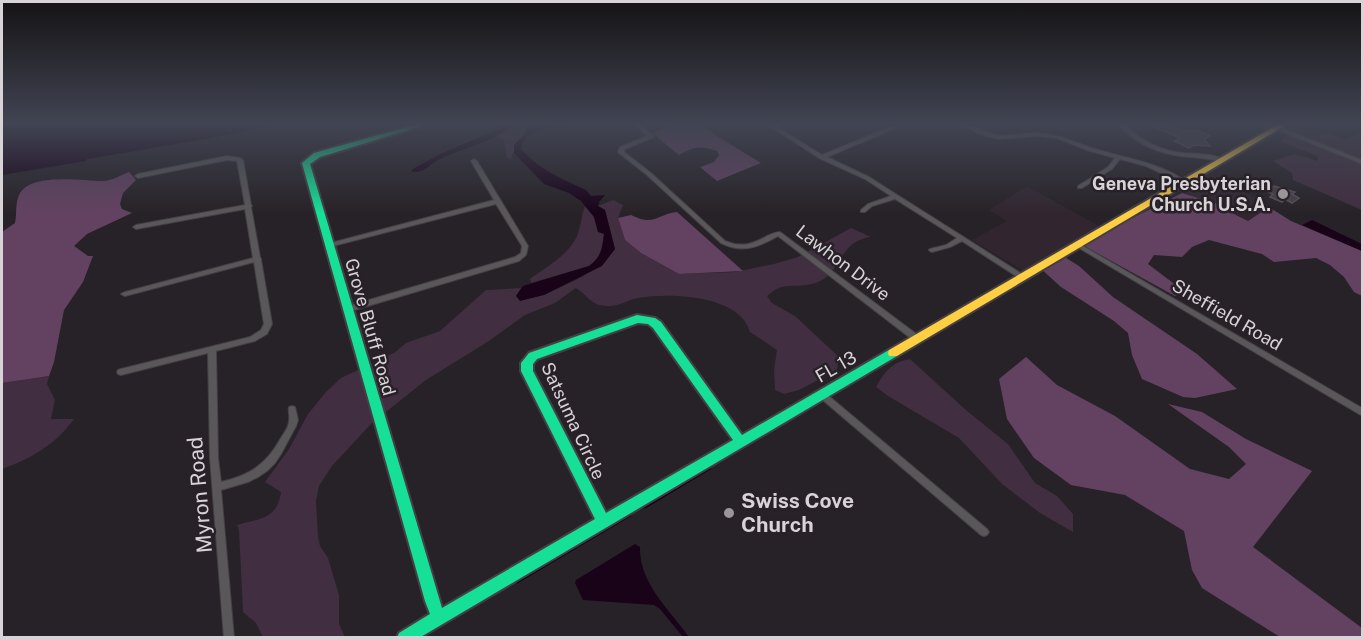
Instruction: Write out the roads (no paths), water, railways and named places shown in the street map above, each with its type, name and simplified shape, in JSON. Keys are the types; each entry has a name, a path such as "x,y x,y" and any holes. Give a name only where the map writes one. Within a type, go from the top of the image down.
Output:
{"street":[{"name":"Grove Bluff Road","path":"317,155 307,162 432,601 439,617"},
{"name":"Lawhon Drive","path":"625,155 729,246 750,247 778,233 916,338"},
{"path":"1112,155 1148,165 1184,182"},
{"path":"1208,155 1221,160"},
{"name":"FL 13","path":"404,638 1230,155"},
{"path":"1346,155 1362,162"},
{"path":"821,156 867,178 1022,276"},
{"path":"1080,187 1110,168 1119,157"},
{"path":"122,372 252,339 267,328 241,162 236,158 225,158 138,176"},
{"path":"348,309 518,259 524,254 525,246 474,160"},
{"path":"863,211 870,205 895,197"},
{"path":"329,245 499,201"},
{"path":"136,226 249,206"},
{"path":"932,250 948,246 961,239"},
{"name":"Sheffield Road","path":"1076,244 1362,412"},
{"path":"125,294 258,259"},
{"name":"Satsuma Circle","path":"603,521 527,371 527,363 533,356 637,319 651,321 657,325 740,441"},
{"name":"Myron Road","path":"212,350 212,416 229,638"},
{"path":"821,394 984,532"},
{"path":"217,487 242,480 268,466 292,426 292,409"}],"waterway":[{"path":"645,507 710,468"},
{"path":"517,582 630,515"}],"place":[{"name":"Geneva Presbyterian Church U.S.A.","path":"1283,194"},
{"name":"Swiss Cove Church","path":"729,513"}]}
